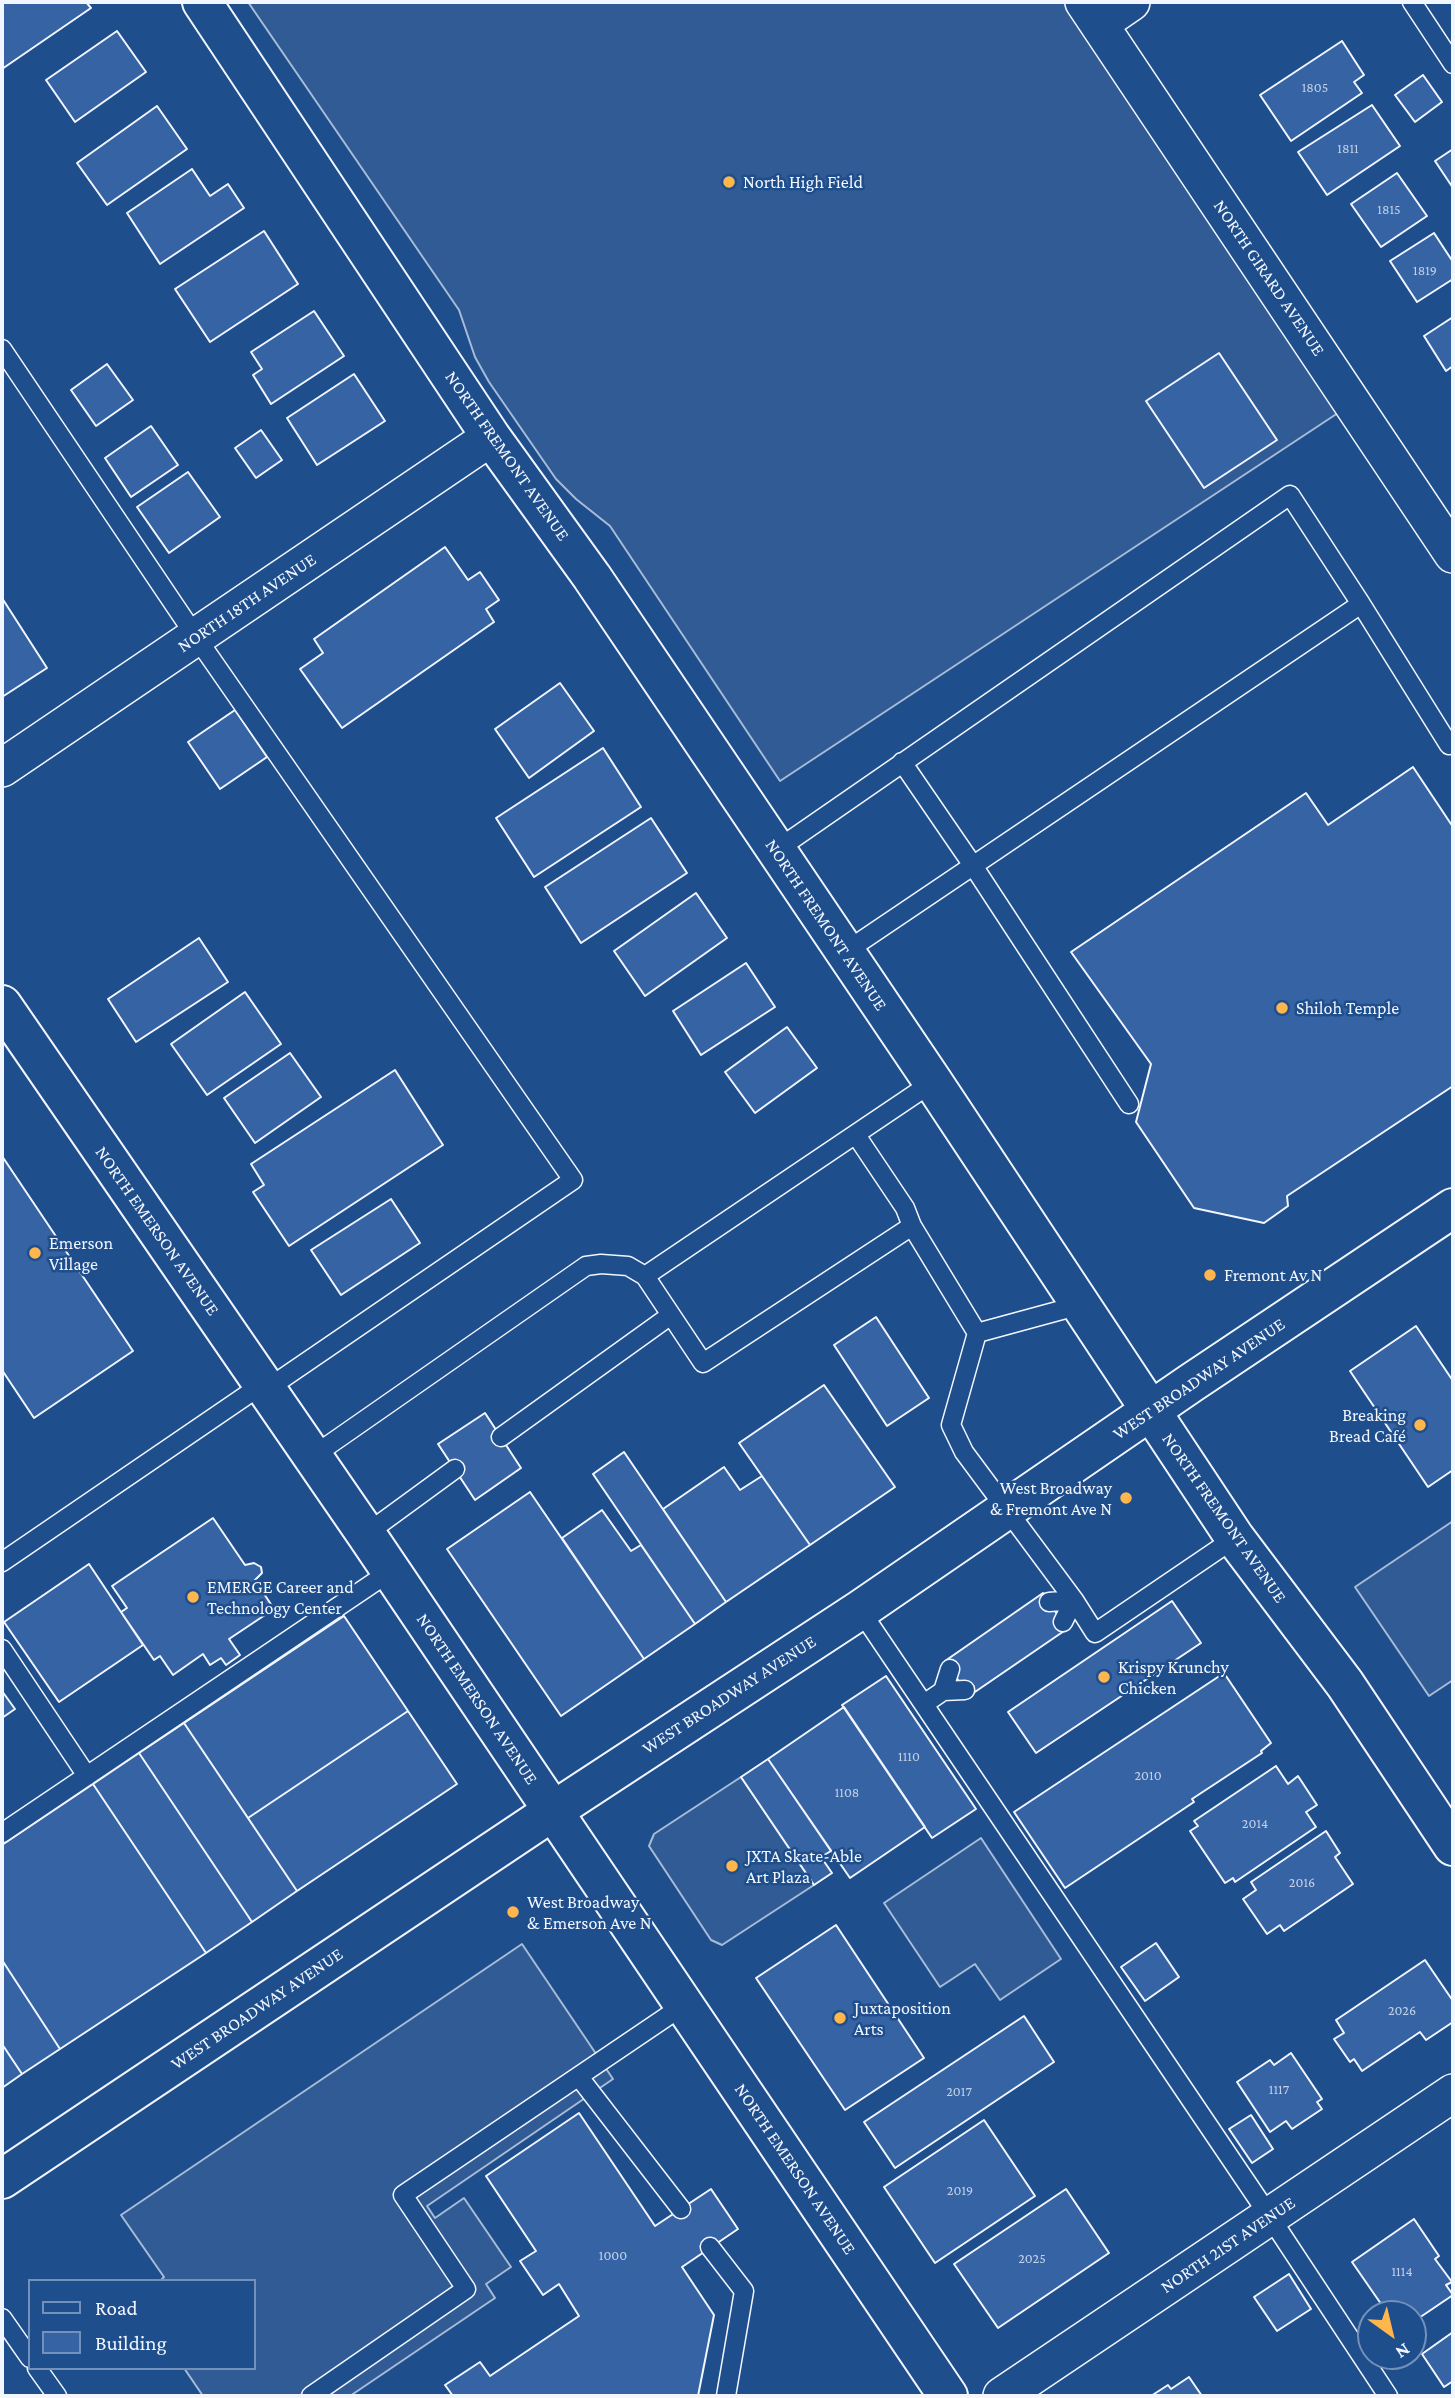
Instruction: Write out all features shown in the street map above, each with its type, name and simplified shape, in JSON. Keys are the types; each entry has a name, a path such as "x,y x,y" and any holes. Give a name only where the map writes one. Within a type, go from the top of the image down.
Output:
{"street":[{"name":"NORTH FREMONT AVENUE","path":"202,2 491,437 592,577 933,1082 1235,1538 1345,1684 1453,1846"},
{"path":"1091,13 1131,2"},
{"name":"NORTH GIRARD AVENUE","path":"1091,13 1452,552"},
{"name":"NORTH 18TH AVENUE","path":"2,768 491,437"},
{"name":"NORTH EMERSON AVENUE","path":"2,1005 366,1534 947,2396"},
{"name":"WEST BROADWAY AVENUE","path":"2,2179 860,1609 1453,1208"},
{"name":"NORTH 21ST AVENUE","path":"1002,2396 1453,2093"}],"lane":[{"path":"1412,2 1453,64"},
{"path":"2,349 196,637 573,1180 2,1562"},
{"path":"775,851 1290,495 1452,746"},
{"path":"845,952 1361,604"},
{"path":"902,762 1129,1104"},
{"path":"645,1276 933,1082"},
{"path":"856,1135 905,1208 912,1226 977,1333 951,1425 964,1452 1074,1600 1095,1633 1235,1538"},
{"path":"313,1456 586,1266 628,1266 645,1276 704,1363 912,1226"},
{"path":"977,1333 1080,1305"},
{"path":"501,1437 671,1315"},
{"path":"366,1534 454,1469"},
{"path":"2,1833 391,1572"},
{"path":"1049,1602 1074,1600"},
{"path":"1063,1622 1074,1600"},
{"path":"860,1609 1388,2396"},
{"path":"2,1649 87,1776"},
{"path":"943,1691 950,1669"},
{"path":"923,1704 943,1691 965,1690"},
{"path":"311,2396 466,2289 403,2195 684,2005"},
{"path":"579,2077 681,2209"},
{"path":"710,2247 744,2291 726,2396"},
{"path":"2,2318 28,2355"},
{"path":"38,2370 57,2396"}],"shaded area":[{"path":"248,2 1067,2 1341,411 780,781 610,526 556,479 489,382 475,357 459,310"},
{"path":"1453,1521 1453,1680 1429,1696 1355,1587"},
{"name":"JXTA Skate-Able Art Plaza","path":"741,1777 814,1885 722,1945 711,1940 649,1846 654,1834"},
{"path":"981,1838 1061,1959 1000,2000 975,1964 940,1987 884,1903"},
{"path":"522,1944 613,2079 427,2206 435,2218 464,2198 511,2267 486,2284 495,2298 350,2396 203,2396 185,2370 256,2370 256,2279 162,2279 164,2277 121,2215"}],"building":[{"path":"2,2 86,2 91,8 2,69"},
{"path":"117,31 146,72 75,122 46,80"},
{"path":"1342,41 1364,75 1354,82 1362,93 1291,141 1260,95"},
{"path":"1423,75 1442,102 1415,122 1395,95"},
{"path":"1372,105 1400,146 1327,195 1298,152"},
{"path":"157,106 187,149 107,205 77,163"},
{"path":"1453,149 1453,188 1435,161"},
{"path":"192,169 210,196 228,184 244,208 160,264 127,213"},
{"path":"1397,173 1427,216 1381,247 1351,204"},
{"path":"264,231 298,284 210,342 175,289"},
{"path":"1434,233 1453,262 1453,279 1417,302 1390,261"},
{"path":"314,311 344,356 271,404 253,375 262,369 251,352"},
{"path":"1453,317 1453,366 1446,371 1424,336"},
{"path":"1219,353 1277,440 1204,488 1146,401"},
{"path":"107,364 133,400 96,426 71,390"},
{"path":"354,374 385,421 317,465 287,418"},
{"path":"151,426 178,465 131,497 105,458"},
{"path":"261,430 282,460 256,478 235,448"},
{"path":"188,472 220,517 169,553 137,507"},
{"path":"445,547 468,580 480,572 499,600 486,609 494,622 342,728 300,669 323,653 314,639"},
{"path":"2,598 47,668 2,697"},
{"path":"560,683 594,731 529,778 495,729"},
{"path":"235,710 267,757 220,789 188,742"},
{"path":"603,748 641,807 534,877 496,818"},
{"name":"Shiloh Temple","path":"1413,767 1453,827 1453,1086 1287,1196 1288,1206 1264,1223 1194,1208 1136,1122 1151,1064 1071,952 1306,793 1328,825"},
{"path":"651,818 687,873 581,943 545,887"},
{"path":"696,893 727,938 645,996 614,951"},
{"path":"199,938 228,982 136,1042 108,999"},
{"path":"746,963 775,1007 701,1055 673,1011"},
{"path":"245,992 281,1044 207,1095 171,1044"},
{"path":"787,1027 817,1068 755,1113 725,1072"},
{"path":"290,1053 321,1097 255,1143 224,1098"},
{"path":"395,1070 443,1145 289,1246 253,1192 264,1185 251,1164"},
{"name":"Emerson Village","path":"2,1156 133,1351 34,1418 2,1370"},
{"path":"391,1199 420,1243 341,1295 311,1250"},
{"path":"876,1317 929,1398 887,1426 834,1345"},
{"name":"Breaking Bread Café","path":"1416,1326 1453,1381 1453,1470 1428,1487 1350,1371"},
{"path":"824,1385 895,1487 810,1545 739,1443"},
{"path":"485,1413 521,1468 475,1500 438,1444"},
{"path":"624,1452 726,1602 695,1624 593,1474"},
{"path":"724,1467 740,1490 762,1476 810,1545 726,1602 663,1509"},
{"path":"530,1492 644,1659 561,1716 447,1549"},
{"path":"602,1510 631,1551 641,1545 695,1624 644,1659 562,1538"},
{"name":"EMERGE Career and Technology Center","path":"213,1518 245,1565 254,1563 261,1567 262,1573 255,1580 274,1609 229,1639 240,1655 226,1665 221,1658 210,1665 203,1654 173,1675 160,1656 154,1660 121,1612 127,1608 112,1586"},
{"path":"89,1564 143,1645 59,1702 4,1622"},
{"path":"1043,1593 1067,1629 969,1696 945,1661"},
{"name":"Krispy Krunchy Chicken","path":"1172,1601 1201,1643 1036,1753 1008,1712"},
{"path":"344,1616 408,1711 248,1818 184,1723"},
{"path":"1224,1673 1271,1743 1262,1753 1192,1799 1194,1802 1065,1888 1014,1812"},
{"path":"886,1676 976,1809 932,1838 842,1705"},
{"path":"2,1691 15,1709 2,1718"},
{"path":"844,1707 925,1827 850,1878 768,1759"},
{"path":"408,1711 457,1784 297,1891 248,1818"},
{"path":"184,1723 297,1891 252,1922 139,1753"},
{"path":"139,1753 252,1922 206,1953 93,1784"},
{"path":"768,1759 831,1851 821,1857 832,1873 814,1885 741,1777"},
{"path":"1276,1766 1288,1784 1298,1776 1317,1805 1306,1812 1316,1827 1235,1882 1233,1878 1225,1883 1190,1831 1198,1826 1194,1821"},
{"path":"93,1784 206,1953 60,2049 2,1960 2,1845"},
{"path":"1326,1831 1340,1853 1335,1857 1353,1884 1284,1931 1280,1925 1267,1934 1243,1899 1256,1890 1251,1882"},
{"name":"Juxtaposition Arts","path":"836,1925 924,2058 845,2110 756,1978"},
{"path":"1156,1943 1179,1977 1145,2001 1121,1967"},
{"path":"2,1960 60,2049 22,2074 2,2044"},
{"path":"1425,1960 1453,2001 1453,2022 1426,2040 1420,2032 1362,2071 1354,2059 1350,2062 1334,2039 1344,2033 1336,2020"},
{"path":"1024,2016 1054,2062 895,2168 864,2122"},
{"path":"2,2044 22,2074 2,2088"},
{"path":"1291,2053 1322,2099 1317,2102 1322,2109 1292,2129 1286,2121 1270,2132 1237,2082 1270,2060 1274,2065"},
{"path":"579,2113 655,2226 711,2189 738,2229 682,2267 714,2315 698,2396 453,2396 445,2385 480,2362 490,2376 579,2316 559,2284 543,2295 520,2261 536,2251 486,2176"},
{"path":"1251,2115 1273,2149 1252,2163 1229,2129"},
{"path":"984,2120 1035,2196 935,2263 884,2187"},
{"path":"1066,2189 1109,2253 998,2328 954,2264"},
{"path":"1414,2219 1439,2256 1435,2259 1452,2282 1446,2285 1453,2295 1427,2313 1427,2300 1378,2300 1352,2262"},
{"path":"1289,2274 1311,2309 1277,2331 1254,2297"},
{"path":"1453,2332 1453,2381 1444,2387 1427,2362 1427,2350"},
{"path":"1189,2377 1202,2396 1151,2396 1168,2385 1171,2389"}],"place":[{"name":"North High Field","path":"729,182"},
{"name":"Shiloh Temple","path":"1282,1008"},
{"name":"Emerson Village","path":"35,1253"},
{"name":"Fremont Av N","path":"1210,1275"},
{"name":"Breaking Bread Café","path":"1420,1425"},
{"name":"West Broadway & Fremont Ave N","path":"1126,1498"},
{"name":"EMERGE Career and Technology Center","path":"193,1597"},
{"name":"Krispy Krunchy Chicken","path":"1104,1677"},
{"name":"JXTA Skate-Able Art Plaza","path":"732,1866"},
{"name":"West Broadway & Emerson Ave N","path":"513,1912"},
{"name":"Juxtaposition Arts","path":"840,2018"}]}
